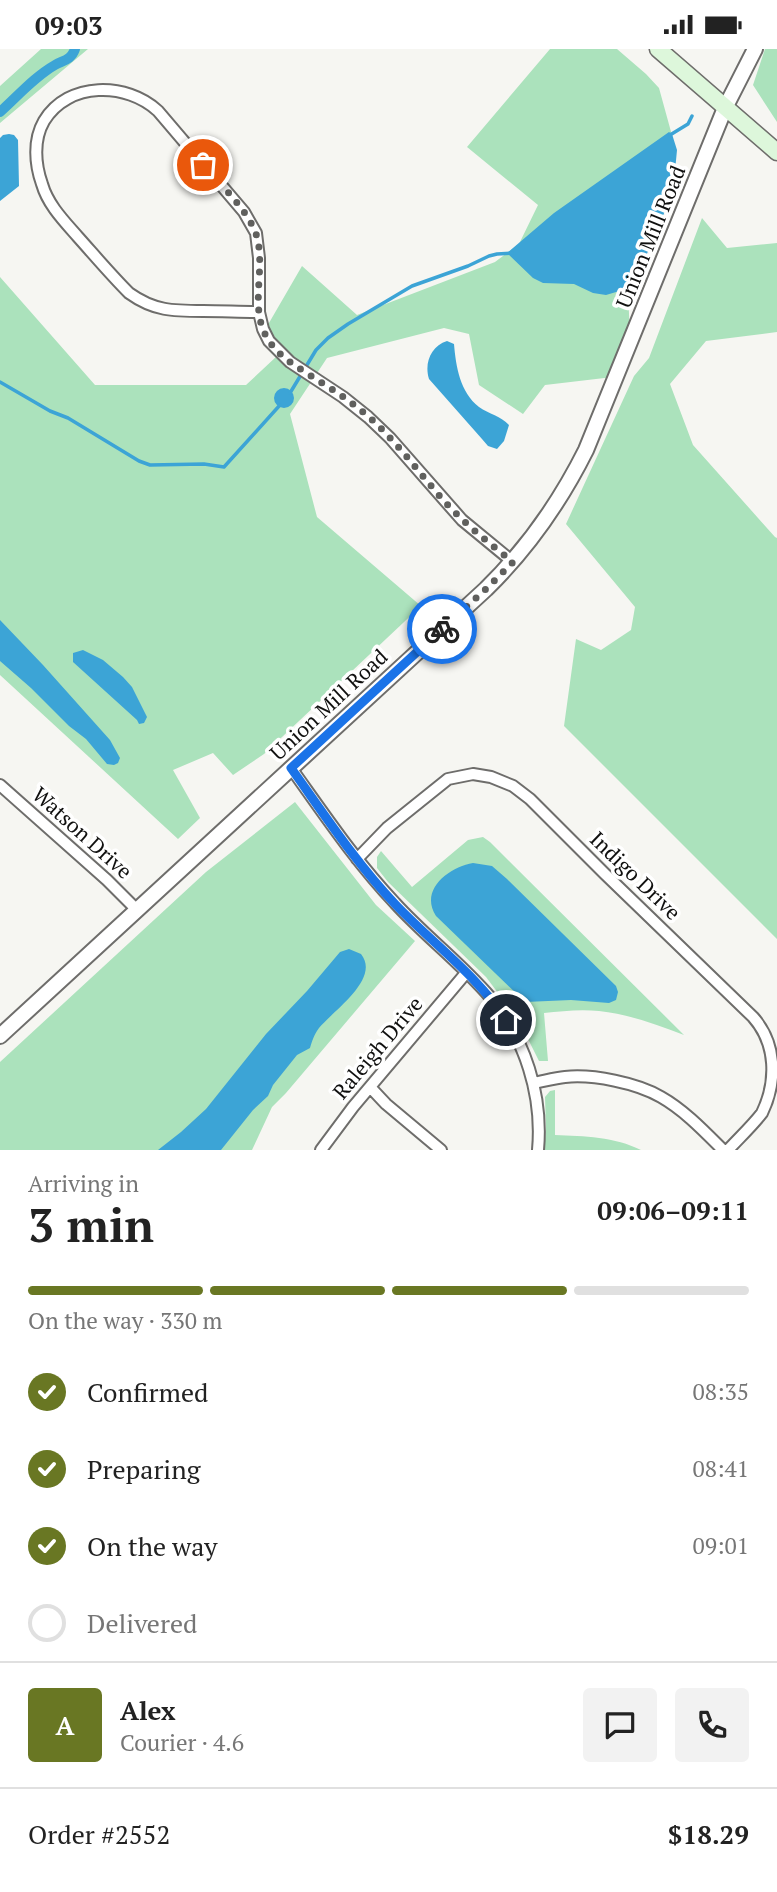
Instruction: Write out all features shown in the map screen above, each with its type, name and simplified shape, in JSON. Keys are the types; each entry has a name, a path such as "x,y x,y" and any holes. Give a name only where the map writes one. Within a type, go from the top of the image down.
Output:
{"main road":[{"path":"658,49 777,152"}],"street":[{"name":"Union Mill Road","path":"0,1036 486,589 513,562 546,520 586,450 726,108 755,49"},
{"path":"259,313 162,309 129,293 61,217 46,196 36,158 44,122 51,112 72,97 97,90 124,92 148,101 158,110 244,212 256,233 259,313 262,329 278,352 368,417 462,520 513,562"},
{"path":"291,768 357,859 395,903 489,996 506,1020 520,1045 533,1083 538,1120 538,1150"},
{"name":"Indigo Drive","path":"357,859 387,828 448,779 473,774 491,777 522,792 753,1017 768,1036 776,1059 773,1094 762,1114 725,1150"},
{"name":"Watson Drive","path":"0,785 137,910"},
{"name":"Raleigh Drive","path":"321,1150 466,973"},
{"path":"533,1083 568,1076 588,1077 647,1089 669,1102 725,1150"},
{"path":"370,1087 440,1150"}],"green space":[{"path":"41,49 88,49 0,123 0,86"},
{"path":"550,49 617,49 659,88 673,139 627,268 630,337 613,377 545,385 523,414 479,385 469,334 444,328 327,358 290,414 317,517 421,606 264,754 233,775 213,753 173,770 200,818 178,839 0,675 0,277 95,385 246,385 277,356 262,335 302,266 357,315 495,262 519,244 538,205 467,147"},
{"path":"765,49 777,49 777,122 753,85"},
{"path":"702,218 727,248 777,243 777,332 706,341 670,384 693,445 777,538 777,939 564,726 576,639 601,650 631,630 635,607 566,524 634,376 649,358"},
{"path":"295,802 376,905 415,941 272,1107 252,1150 0,1150 0,1062 206,872"},
{"path":"483,837 684,1035 643,1020 610,1012 578,1010 544,1013 548,1061 539,1061 519,1021 486,977 388,882 377,868 377,857 381,851 412,887 468,840"},
{"path":"555,1090 555,1135 610,1140 641,1150 544,1150 545,1097"}],"water":[{"path":"669,132 677,150 673,192 633,287 606,295 593,293 574,284 543,283 533,278 507,253 554,213"},
{"path":"9,134 18,140 19,186 0,201 0,138"},
{"path":"447,341 454,344 458,370 467,394 479,407 509,425 504,441 497,449 488,446 429,379 427,367 430,356 441,343"},
{"path":"284,388 291,391 294,398 291,405 284,408 277,405 274,398 277,391"},
{"path":"0,620 110,740 120,758 118,763 107,764 86,739 0,661"},
{"path":"83,650 103,660 132,687 147,717 144,723 139,724 73,662 73,653"},
{"path":"473,863 492,866 507,879 616,986 616,1000 609,1003 571,1000 525,1002 436,916 432,906 431,897 439,881 455,869"},
{"path":"349,949 361,954 366,964 360,984 319,1028 310,1048 297,1055 273,1085 268,1096 253,1110 221,1150 158,1150 206,1109 266,1034 340,952"}],"waterway":[{"path":"0,112 40,75 69,58 75,49"},
{"path":"670,135 688,124 692,116"},
{"path":"290,393 316,350 348,324 412,286 489,256 512,253"},
{"path":"0,382 150,465 204,464 224,467 280,405"}],"way so far":[{"path":"203,165 244,212 256,233 259,246 259,313 262,329 269,341 290,362 368,417 462,520 513,562 442,629"}],"route":[{"path":"442,629 291,768 357,859 385,892 480,986 506,1020"}]}
